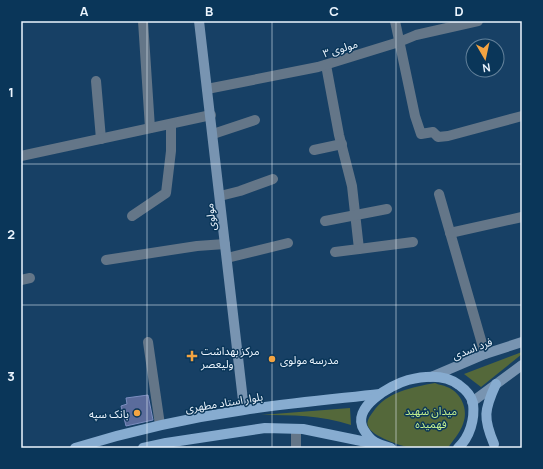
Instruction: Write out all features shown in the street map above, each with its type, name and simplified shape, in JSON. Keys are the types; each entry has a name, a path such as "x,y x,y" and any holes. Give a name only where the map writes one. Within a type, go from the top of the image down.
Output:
{"main road":[{"path":"376,444 366,434 362,427 361,414 365,408 380,394 390,388 408,380 431,377 448,379 456,382 470,396 474,420 465,439 458,448"},
{"path":"495,446 487,427 486,414 488,401 496,384"},
{"name":"بلوار استاد مطهری","path":"75,448 109,437 160,425 244,410 380,394"},
{"path":"474,420 495,446"},
{"path":"143,448 166,443 265,428 303,429 391,448"}],"street":[{"path":"143,21 150,128"},
{"name":"مولوی","path":"199,21 244,410"},
{"path":"395,21 420,134 433,132 438,137 448,136 522,116"},
{"name":"مولوی ۳","path":"207,89 326,65 399,42 416,35 478,21"},
{"path":"326,65 352,186 359,249"},
{"path":"96,82 101,139"},
{"path":"21,155 210,115"},
{"path":"212,134 255,120"},
{"path":"132,216 166,193 171,151 171,124"},
{"path":"314,150 342,144"},
{"path":"220,196 240,191 273,179"},
{"path":"439,194 485,354"},
{"path":"325,221 387,209"},
{"path":"450,233 522,217"},
{"path":"335,252 413,242"},
{"path":"227,258 288,243"},
{"path":"106,260 197,246 225,244"},
{"path":"148,342 160,425"},
{"name":"فرد اسدی","path":"431,377 485,354 522,342"},
{"path":"472,402 522,365"},
{"path":"296,429 296,448"}],"green space":[{"path":"522,352 522,354 481,387 464,374"},
{"name":"میدان شهید فهمیده","path":"435,383 452,389 460,397 464,407 465,419 462,427 448,448 411,448 380,437 370,430 368,422 378,405 393,395 418,386"},
{"path":"350,408 351,425 318,417 261,415"}],"building":[{"name":"بانک سپه","path":"148,395 153,420 126,426 121,406 127,404 126,398"}],"place":[{"name":"مرکز بهداشت ولیعصر","path":"192,356"},
{"name":"مدرسه مولوی","path":"272,359"},
{"name":"بانک سپه","path":"137,413"}]}
